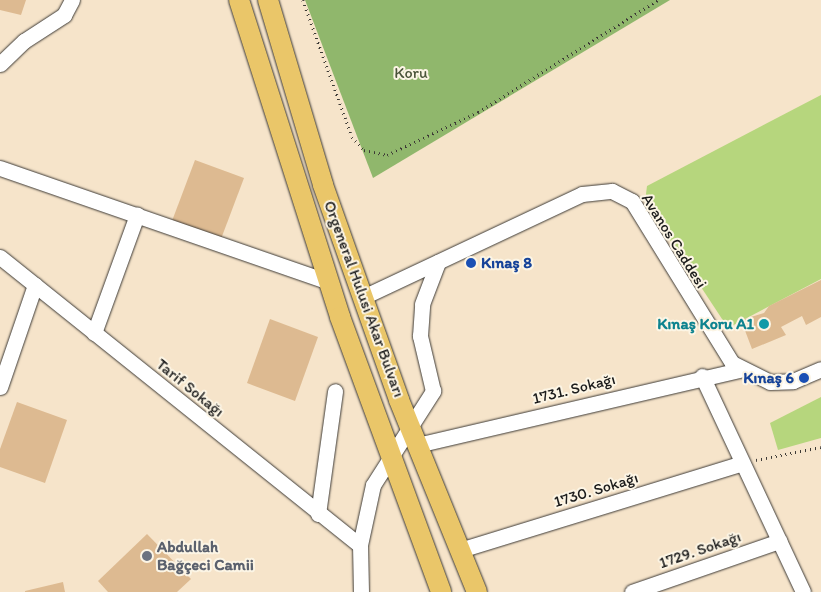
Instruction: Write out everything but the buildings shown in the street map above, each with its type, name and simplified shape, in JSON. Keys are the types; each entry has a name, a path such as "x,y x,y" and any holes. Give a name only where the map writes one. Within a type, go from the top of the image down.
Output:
{"main road":[{"name":"Orgeneral Hulusi Akar Bulvarı","path":"238,0 328,282 441,592"},
{"name":"Orgeneral Hulusi Akar Bulvarı","path":"268,0 323,185 414,437 477,592"}],"street":[{"path":"0,64 24,41 64,14 72,0"},
{"path":"0,168 328,282"},
{"name":"Avanos Caddesi","path":"363,297 582,194 602,190 619,193 632,201 714,340 740,370"},
{"path":"94,333 137,215"},
{"name":"Tarif Sokağı","path":"0,257 318,514 360,545"},
{"path":"361,592 360,545 373,485 391,456 414,437 433,392 420,336 422,304 438,262"},
{"path":"0,387 35,285"},
{"path":"740,370 782,382 821,369"},
{"name":"1731. Sokağı","path":"414,437 702,376 740,370"},
{"path":"702,376 803,592"},
{"path":"318,514 335,391"},
{"name":"1730. Sokağı","path":"460,550 742,463"},
{"name":"1729. Sokağı","path":"632,592 779,541"}],"path":[{"path":"303,0 352,138 364,150 379,155 394,154 478,112 658,0"},
{"path":"742,463 821,447"}],"green space":[{"name":"Koru","path":"305,0 670,0 373,178"},
{"path":"821,95 821,279 728,328 645,202 647,186"},
{"path":"821,397 821,438 778,450 770,423"}],"place":[{"name":"Kınaş 8","path":"471,263"},
{"name":"Kınaş Koru A1","path":"764,324"},
{"name":"Kınaş 6","path":"804,378"},
{"name":"Abdullah Bağçeci Camii","path":"147,556"}]}
